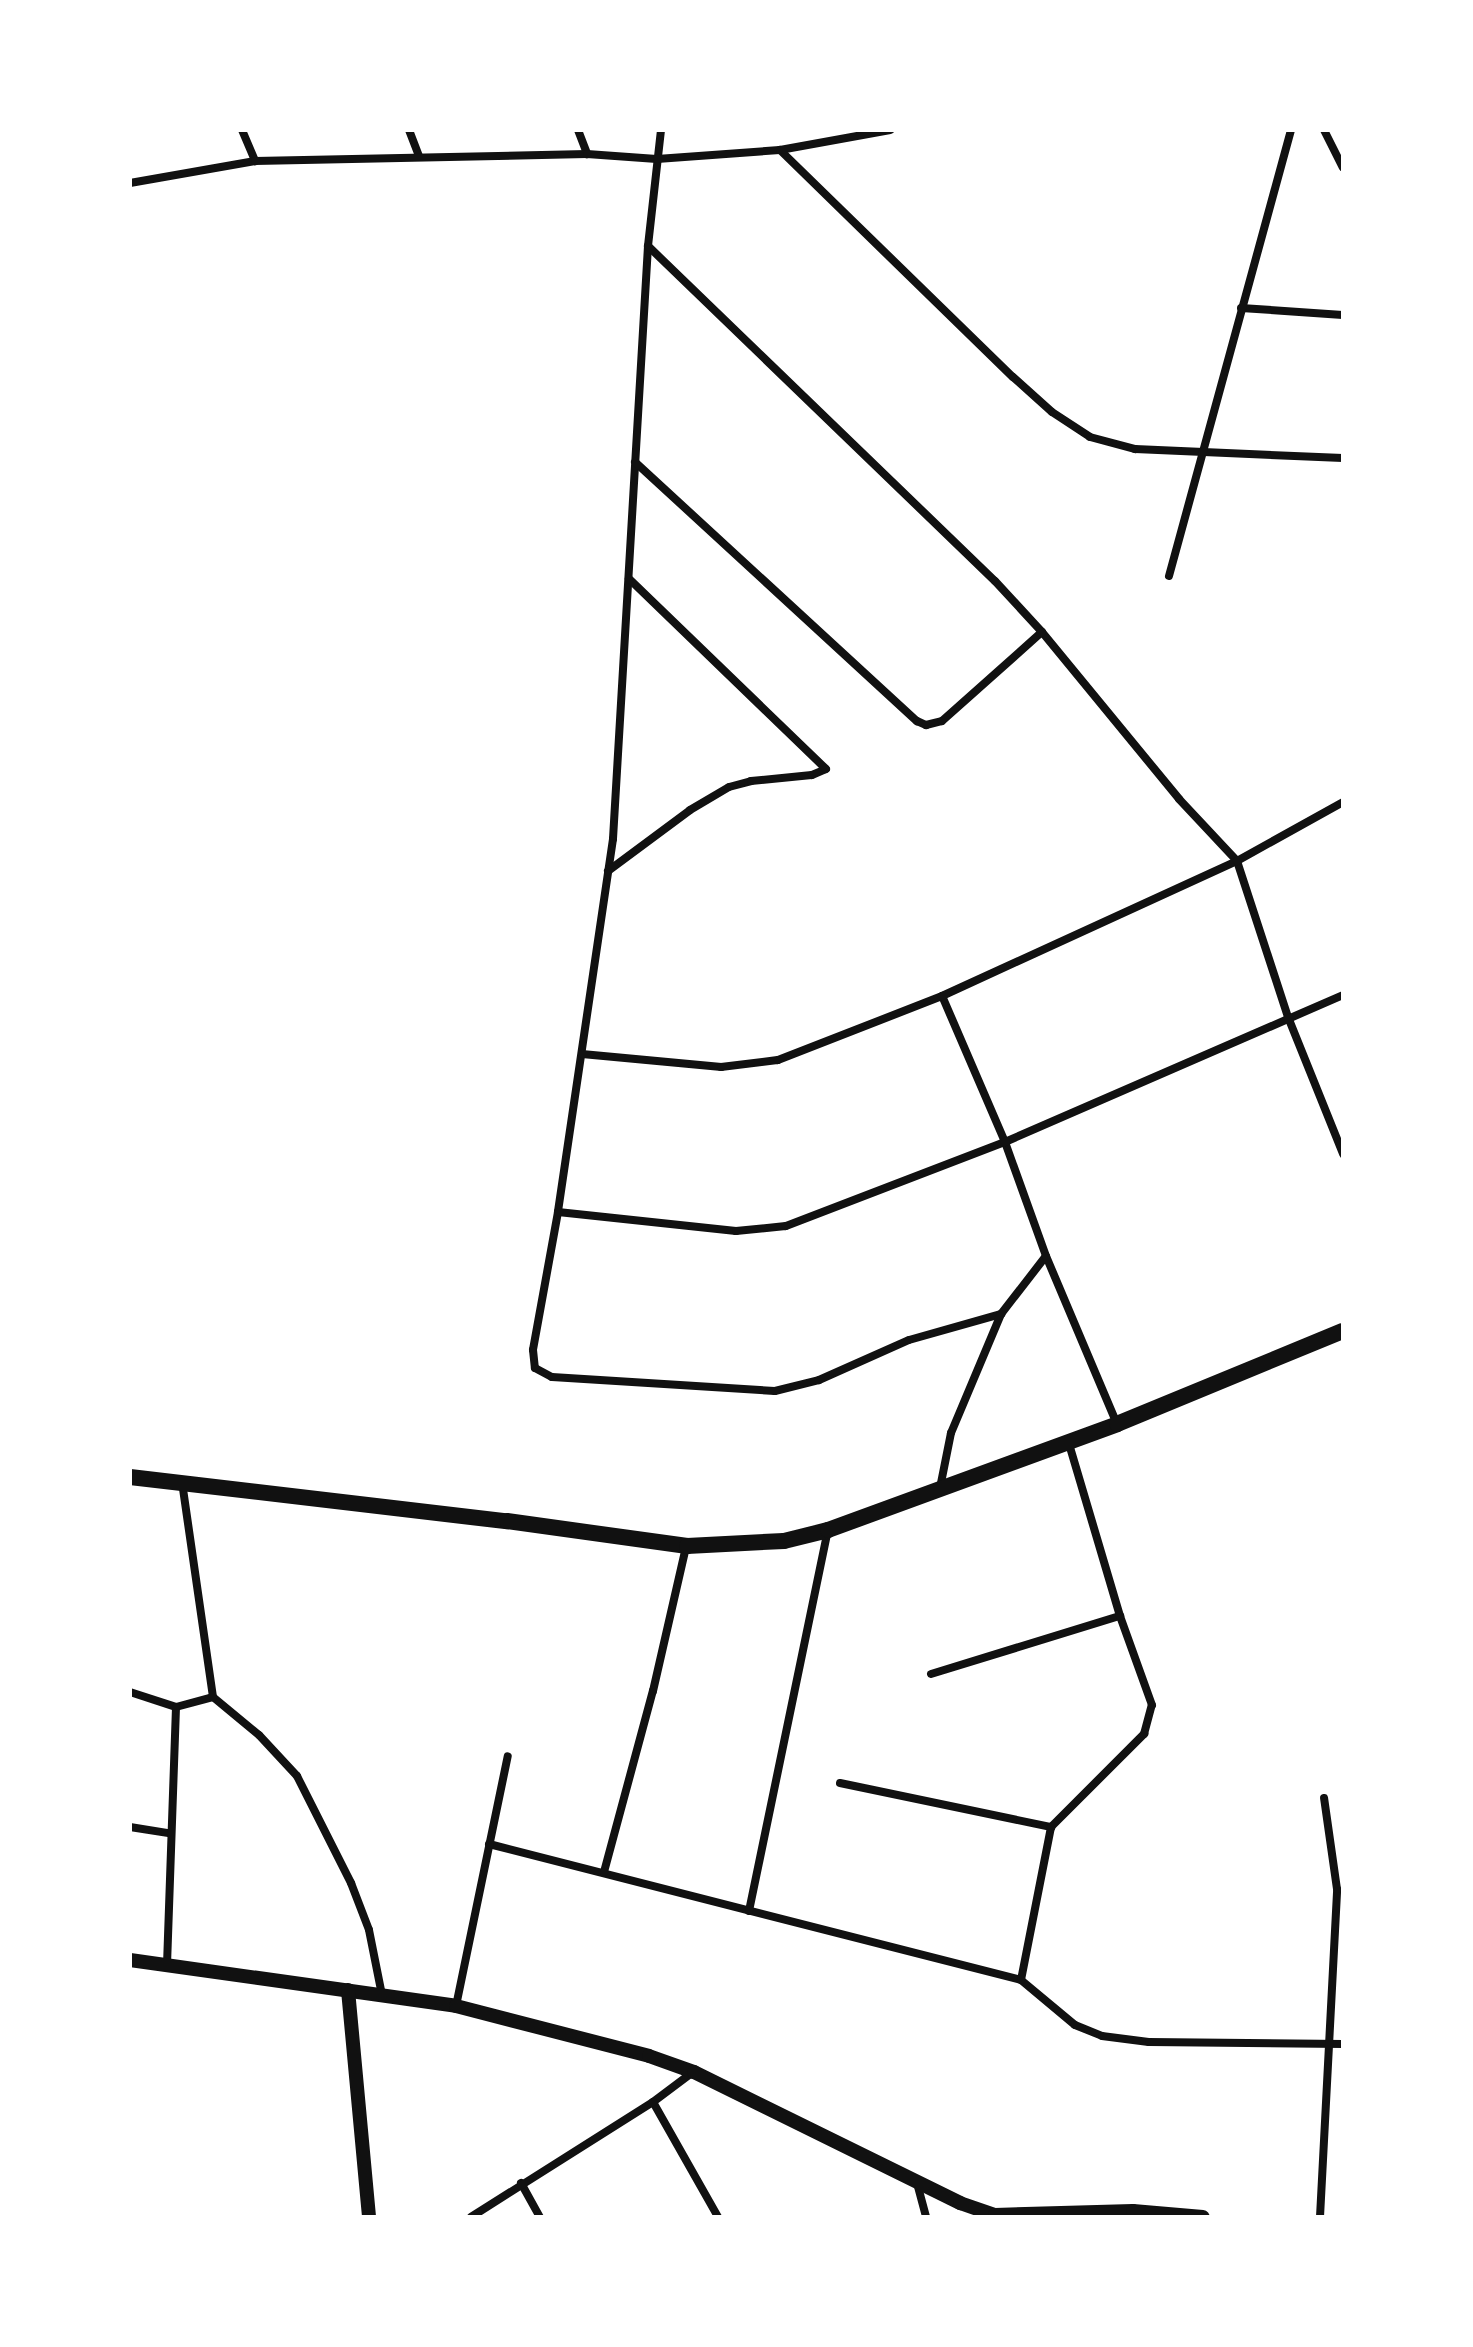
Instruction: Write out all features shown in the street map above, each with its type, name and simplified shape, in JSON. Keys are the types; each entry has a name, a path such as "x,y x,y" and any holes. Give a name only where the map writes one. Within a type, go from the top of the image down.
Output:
{"main road":[{"path":"130,1477 182,1481 687,1546 784,1541 828,1530 1117,1424 1343,1331"}],"street":[{"path":"242,130 255,161"},
{"path":"409,130 419,156"},
{"path":"578,130 587,154"},
{"path":"661,130 648,246 608,871 558,1212 532,1359 540,1373 552,1377 775,1391 819,1380 909,1340 1001,1314"},
{"path":"130,183 255,161 587,154 657,159 780,150 890,130"},
{"path":"1169,576 1291,130"},
{"path":"1324,130 1332,140 1341,166"},
{"path":"780,150 1052,412 1090,437 1115,444 1201,453 1343,458"},
{"path":"648,246 995,581 1042,632 1179,799 1237,861 1288,1017 1343,1154"},
{"path":"1241,308 1343,315"},
{"path":"635,462 917,721 926,725 942,721 1042,632"},
{"path":"608,871 690,810 729,787 751,781 812,775 826,769 629,579"},
{"path":"582,1054 721,1067 778,1060 942,996 1237,861 1343,802"},
{"path":"558,1212 736,1231 786,1226 1005,1142 1343,995"},
{"path":"942,996 1005,1142 1046,1256 1117,1424"},
{"path":"940,1489 951,1433 1001,1314 1046,1256"},
{"path":"1021,1980 1051,1827 1144,1734 1152,1705 1120,1616 1068,1440"},
{"path":"182,1481 213,1697 259,1735 297,1776 351,1883 369,1930 382,1995"},
{"path":"749,1911 828,1530"},
{"path":"604,1872 653,1691 687,1546"},
{"path":"931,1674 1120,1616"},
{"path":"130,1692 176,1707 213,1697"},
{"path":"167,1965 169,1833 176,1707"},
{"path":"456,2006 508,1756"},
{"path":"840,1783 1051,1827"},
{"path":"1320,2217 1340,1888 1324,1798"},
{"path":"130,1827 169,1833"},
{"path":"489,1844 1021,1980 1075,2025 1102,2036 1149,2042 1343,2044"},
{"path":"130,1960 456,2006 649,2056 694,2072 917,2182 995,2215 1203,2217"},
{"path":"348,1990 369,2217"},
{"path":"471,2217 653,2102 694,2072"},
{"path":"653,2102 718,2217"},
{"path":"917,2182 926,2217"},
{"path":"521,2183 540,2217"}]}
